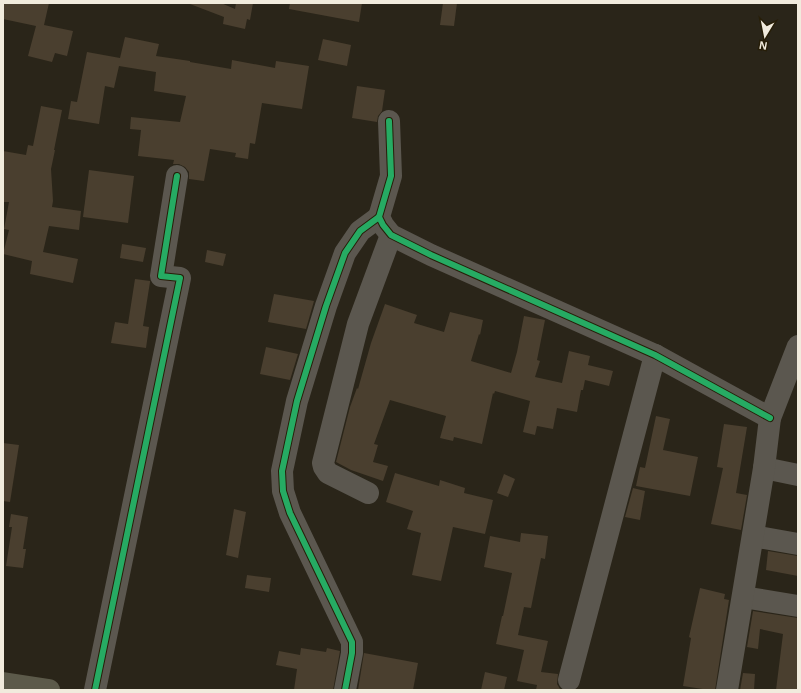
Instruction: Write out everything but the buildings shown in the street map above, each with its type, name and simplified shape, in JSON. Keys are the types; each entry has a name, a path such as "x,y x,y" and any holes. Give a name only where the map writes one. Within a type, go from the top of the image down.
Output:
{"main road":[{"path":"3,683 49,690"}],"street":[{"path":"345,690 352,653 352,642 290,514 283,491 282,471 297,402 326,306 345,253 360,231 379,217 391,176 389,121"},
{"path":"95,690 180,278 161,276 177,176"},
{"path":"379,217 391,235 431,255 655,355 770,418"},
{"path":"368,493 328,473 323,463 358,324 391,235"},
{"path":"727,690 764,468 770,418 791,384 798,346"},
{"path":"569,680 655,355"},
{"path":"764,468 798,475"},
{"path":"753,536 798,544"},
{"path":"743,597 798,606"}],"cycle path":[{"path":"389,121 391,176 379,217 391,235 431,255 655,355 770,418"},
{"path":"95,690 180,278 161,276 177,176"},
{"path":"345,690 352,653 352,642 290,513 283,491 282,471 297,401 326,306 345,253 360,231 379,217"}]}
